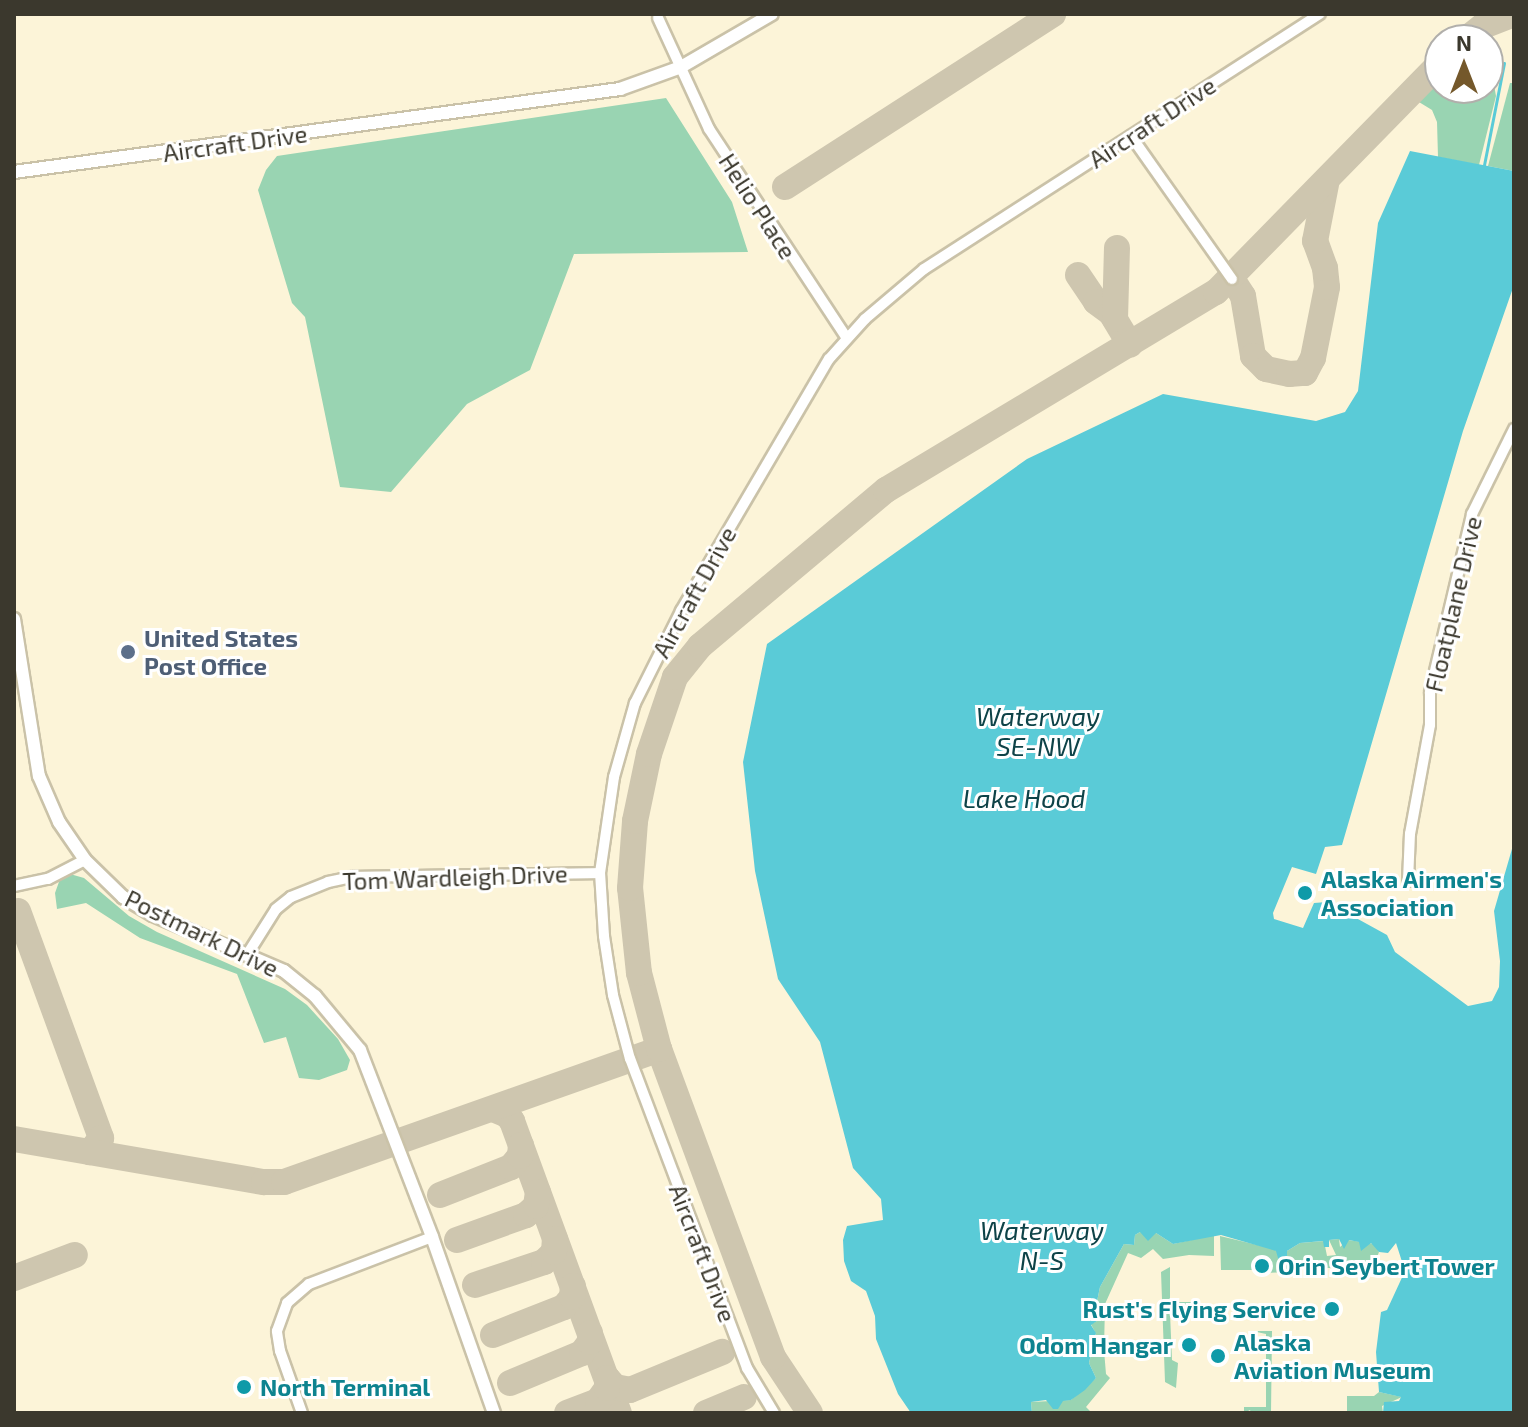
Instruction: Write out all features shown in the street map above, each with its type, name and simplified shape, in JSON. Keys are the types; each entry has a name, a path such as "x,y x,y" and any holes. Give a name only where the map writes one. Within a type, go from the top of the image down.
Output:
{"street":[{"name":"Aircraft Drive","path":"14,172 558,100 620,89 681,67 772,14"},
{"name":"Aircraft Drive","path":"774,1413 747,1368 630,1059 607,960 600,873 614,777 635,703 681,611 829,359 847,338 924,269 1320,14"},
{"name":"Helio Place","path":"658,18 715,140 847,338"},
{"path":"1131,136 1232,279"},
{"name":"Floatplane Drive","path":"1408,881 1410,834 1430,725 1430,692 1472,514 1514,429"},
{"name":"Postmark Drive","path":"14,619 39,776 59,822 85,860 123,897 153,915 284,971 315,996 360,1050 432,1237 494,1413"},
{"path":"14,886 48,879 85,860"},
{"name":"Tom Wardleigh Drive","path":"247,955 276,909 299,893 328,882 352,877 600,873"},
{"path":"302,1413 280,1351 277,1331 287,1303 309,1284 432,1237"}],"green space":[{"path":"1510,83 1514,83 1514,171 1488,166"},
{"path":"1424,92 1424,104 1494,104 1479,165 1438,157 1437,122 1432,110 1414,99"},
{"path":"666,98 732,202 748,252 574,254 530,370 467,404 391,492 340,487 305,317 292,303 258,190 266,170 277,156"},
{"path":"70,874 84,878 129,916 157,932 285,989 307,1005 338,1039 350,1060 347,1070 319,1080 299,1078 286,1037 264,1043 237,974 140,938 86,903 57,909 55,893 60,879"},
{"path":"1140,1232 1156,1233 1173,1244 1214,1235 1214,1256 1189,1255 1163,1259 1153,1249 1141,1258 1128,1253 1105,1304 1104,1350 1106,1374 1110,1378 1086,1407 1092,1413 1032,1413 1031,1402 1071,1400 1096,1378 1089,1363 1096,1334 1091,1324 1097,1321 1095,1311 1100,1287 1124,1244 1134,1245 1135,1235"},
{"path":"1220,1236 1277,1251 1280,1264 1287,1251 1300,1243 1324,1241 1327,1256 1336,1255 1329,1240 1339,1239 1340,1247 1348,1240 1375,1244 1379,1252 1373,1268 1299,1268 1290,1272 1264,1273 1268,1264 1260,1260 1254,1270 1221,1270"},
{"path":"1170,1267 1170,1302 1195,1302 1197,1298 1198,1311 1170,1313 1172,1360 1178,1363 1176,1388 1165,1382 1161,1272"},
{"path":"1252,1331 1272,1331 1271,1413 1251,1413 1250,1410 1244,1413 1244,1407 1266,1407 1266,1374 1252,1374 1252,1367 1266,1367 1266,1334"},
{"path":"1379,1392 1402,1397 1382,1406 1383,1413 1347,1413 1347,1396 1374,1396"}],"water":[{"name":"Lake Hood","path":"1410,151 1514,171 1514,285 1463,431 1342,845 1325,847 1316,874 1292,867 1273,913 1274,919 1303,928 1314,903 1327,902 1387,935 1395,952 1468,1006 1492,1001 1499,987 1500,961 1494,911 1514,842 1514,1413 1383,1413 1384,1402 1399,1401 1401,1397 1379,1392 1376,1352 1381,1312 1387,1310 1405,1271 1396,1243 1388,1253 1379,1252 1371,1243 1361,1251 1359,1242 1349,1240 1344,1249 1339,1239 1329,1240 1329,1247 1324,1247 1323,1241 1300,1243 1287,1251 1287,1265 1280,1265 1276,1251 1221,1235 1173,1244 1156,1233 1148,1241 1140,1232 1135,1235 1134,1245 1124,1244 1100,1287 1095,1311 1097,1321 1091,1325 1096,1333 1089,1363 1096,1378 1085,1390 1071,1400 1063,1401 1058,1409 1053,1409 1046,1400 1031,1402 1032,1413 911,1413 898,1394 876,1339 875,1316 866,1291 851,1281 844,1261 843,1240 847,1226 883,1220 881,1199 853,1168 820,1042 778,979 755,871 743,762 767,644 1027,459 1163,394 1316,421 1345,412 1358,391 1378,223"}],"waterway":[{"path":"1484,165 1496,104"}],"taxiway":[{"path":"785,187 1053,14"},
{"path":"1488,24 1514,14"},
{"path":"810,1413 773,1357 659,1049 639,973 630,888 635,821 649,754 675,677 700,646 886,490 1216,292 1424,79"},
{"path":"1232,279 1243,296 1253,356 1266,369 1289,374 1305,373 1313,358 1327,287 1325,268 1315,241 1327,179"},
{"path":"1115,319 1117,248"},
{"path":"1078,275 1096,302 1111,313 1130,345"},
{"path":"18,911 101,1138 90,1152"},
{"path":"14,1139 264,1182 284,1182 659,1049"},
{"path":"493,1109 507,1115 512,1121 619,1413"},
{"path":"440,1195 511,1167 520,1156 521,1145"},
{"path":"457,1240 526,1215 536,1206 538,1192"},
{"path":"475,1285 544,1262 554,1252 555,1239"},
{"path":"14,1278 75,1255"},
{"path":"493,1335 564,1307 572,1297 573,1286"},
{"path":"510,1383 582,1353 590,1342 590,1333"},
{"path":"607,1378 615,1387 630,1390 722,1352"},
{"path":"567,1413 598,1401 607,1388 607,1378"},
{"path":"706,1413 744,1397"}],"place":[{"name":"United States Post Office","path":"128,652"},
{"name":"Alaska Airmen's Association","path":"1305,893"},
{"name":"Orin Seybert Tower","path":"1262,1266"},
{"name":"Rust's Flying Service","path":"1332,1309"},
{"name":"Odom Hangar","path":"1189,1345"},
{"name":"Alaska Aviation Museum","path":"1218,1356"},
{"name":"North Terminal","path":"244,1387"}],"water label":[{"name":"Waterway SE-NW","path":"1038,731"},
{"name":"Waterway N-S","path":"1042,1245"}]}
